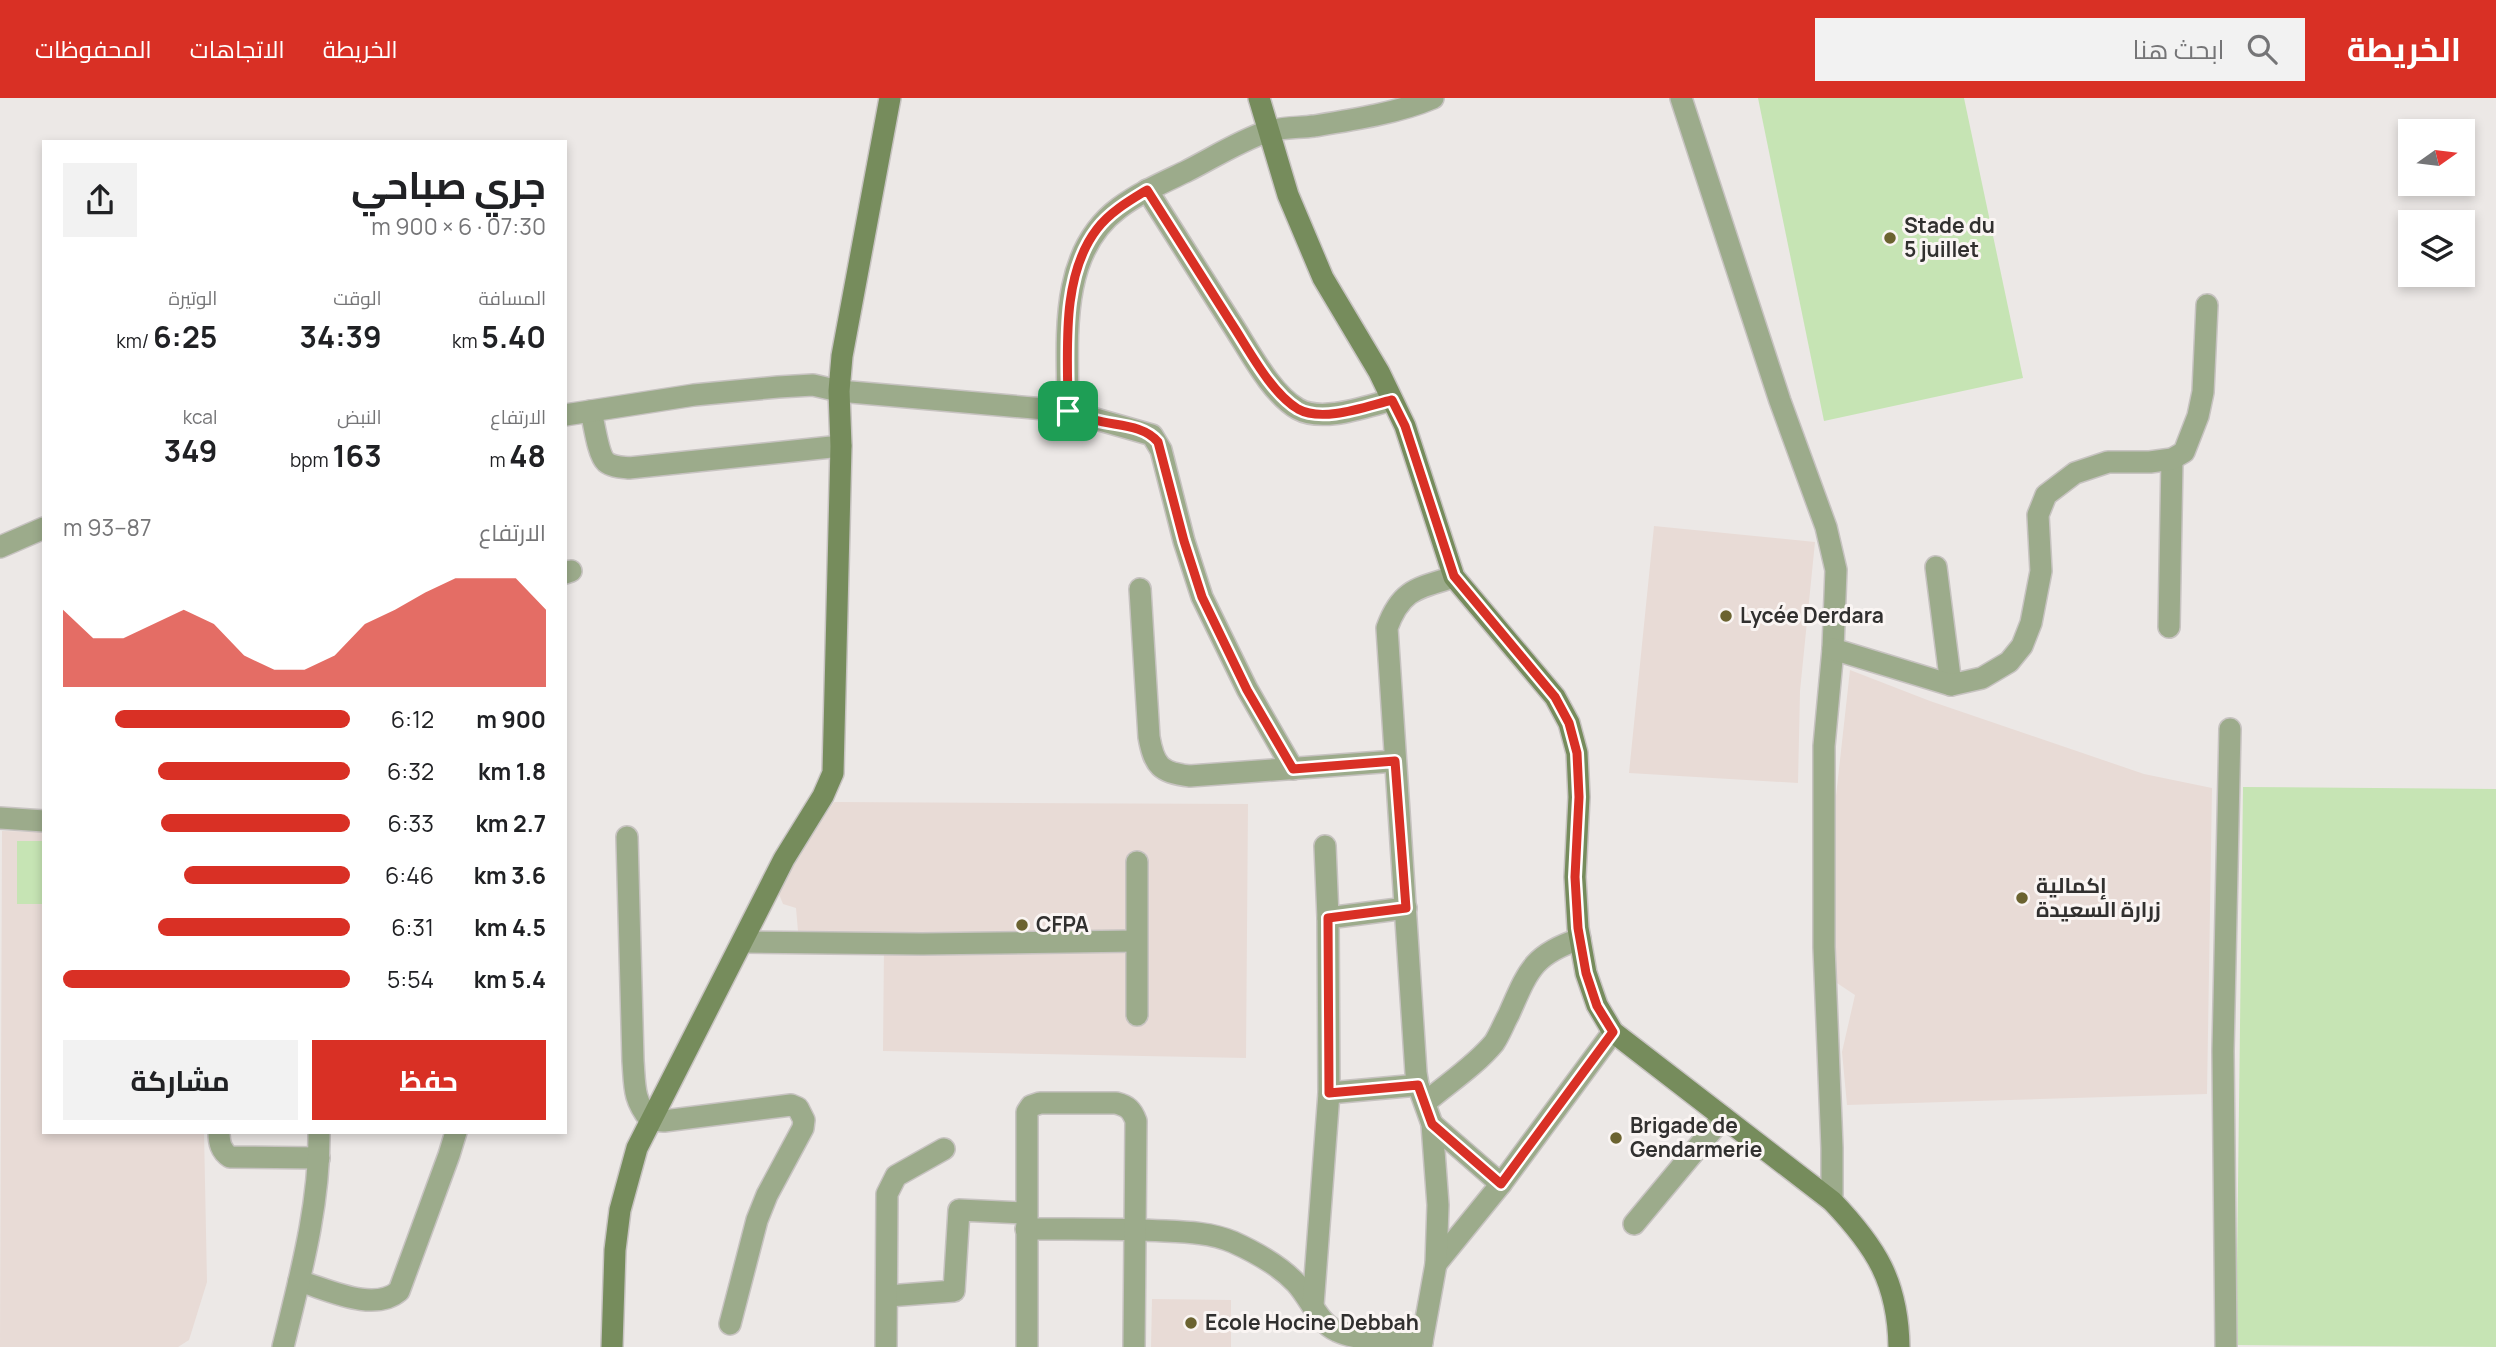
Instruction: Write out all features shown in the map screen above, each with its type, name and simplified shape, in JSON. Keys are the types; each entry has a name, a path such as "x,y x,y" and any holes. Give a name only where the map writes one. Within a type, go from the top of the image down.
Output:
{"main road":[{"path":"612,1347 614,1250 620,1210 637,1148 784,859 823,796 832,773 841,446 839,391 842,356 890,98"},
{"path":"1259,98 1288,195 1323,278 1379,372 1405,426 1454,576 1555,697 1569,723 1577,753 1579,786 1575,877 1580,939 1586,973 1597,1006 1613,1032 1832,1201 1860,1231 1879,1260 1892,1290 1899,1323 1899,1347"}],"street":[{"path":"1068,411 1072,285 1082,252 1118,208 1147,190 1268,131 1328,123 1418,105 1433,98"},
{"path":"1681,98 1780,401 1826,527 1836,570 1833,649 1824,746 1824,947 1832,1201"},
{"path":"1147,190 1258,364 1283,396 1299,410 1314,414 1344,412 1392,400"},
{"path":"1833,649 1951,685 1982,678 2009,662 2022,646 2031,623 2041,571 2038,515 2046,495 2075,473 2108,462 2150,462 2172,459 2184,452 2198,416 2203,392 2207,305"},
{"path":"567,415 694,395 813,385 839,391 1068,411 1152,435 1158,442 1202,597 1247,690 1293,769"},
{"path":"591,411 601,455 606,463 629,468 841,446"},
{"path":"2169,627 2172,459"},
{"path":"0,547 42,529"},
{"path":"1936,567 1951,685"},
{"path":"888,1296 954,1291 959,1210 1026,1221 1197,1233 1235,1243 1286,1273 1313,1305 1324,1323 1338,1332 1421,1344 1436,1264 1438,1205 1432,1124 1421,1094 1387,628 1393,610 1402,598 1419,588 1454,576"},
{"path":"1140,589 1149,737 1152,753 1160,767 1171,774 1190,776 1395,761"},
{"path":"2226,1347 2223,1051 2230,729"},
{"path":"0,818 42,821"},
{"path":"627,837 635,1090 639,1107 650,1120 681,1119 791,1105 803,1113 803,1128 767,1195 757,1220 730,1324"},
{"path":"1313,1305 1329,1093 1325,846"},
{"path":"1137,862 1137,1015"},
{"path":"1328,918 1406,908"},
{"path":"1329,1093 1421,1094 1486,1053 1497,1039 1523,982 1543,955 1556,947 1580,939"},
{"path":"743,942 922,944 1136,941"},
{"path":"1436,1264 1501,1184 1613,1032"},
{"path":"1027,1347 1027,1112 1040,1103 1116,1103 1126,1105 1133,1111 1136,1121 1134,1347"},
{"path":"1634,1224 1723,1117"},
{"path":"1432,1124 1501,1184"},
{"path":"219,1134 219,1143 224,1153 230,1157 319,1158"},
{"path":"283,1347 312,1219 319,1134"},
{"path":"299,1281 370,1302 391,1298 399,1291 455,1134"},
{"path":"886,1347 887,1194 895,1176 944,1149"}],"shaded area":[{"name":"Lycée Derdara","path":"1654,526 1815,542 1800,691 1798,783 1629,773"},
{"name":"إكمالية زرارة السعيدة","path":"1850,670 1930,701 2144,774 2212,788 2207,1094 1847,1105 1842,1052 1855,995 1834,981 1834,814"},
{"name":"CFPA","path":"834,802 1248,804 1246,1058 883,1051 884,947 799,943 796,908 783,904 776,887"},
{"path":"2,831 42,832 42,1134 204,1134 207,1282 189,1340 178,1347 0,1347"},
{"name":"Ecole Hocine Debbah","path":"1152,1299 1231,1300 1231,1347 1151,1347"}],"green space":[{"name":"Stade du 5 juillet","path":"1758,98 1964,98 2023,378 1824,421"},
{"path":"2243,787 2496,789 2496,1347 2236,1345"},
{"path":"17,841 42,841 42,904 17,904"}],"place":[{"name":"Stade du 5 juillet","path":"1890,238"},
{"name":"Lycée Derdara","path":"1726,616"},
{"name":"إكمالية زرارة السعيدة","path":"2022,898"},
{"name":"CFPA","path":"1022,925"},
{"name":"Brigade de Gendarmerie","path":"1616,1138"},
{"name":"Ecole Hocine Debbah","path":"1191,1323"}],"route":[{"path":"1147,190 1258,364 1283,396 1299,410 1314,414 1344,412 1392,400 1405,426 1454,576 1555,697 1569,723 1577,753 1579,797 1575,877 1578,928 1586,973 1597,1006 1613,1032 1501,1184 1432,1124 1418,1085 1329,1093 1328,918 1406,908 1395,761 1293,769 1247,690 1202,597 1158,442 1152,435 1141,430 1068,411 1072,285 1082,252 1098,228 1118,208 1147,190"}]}
